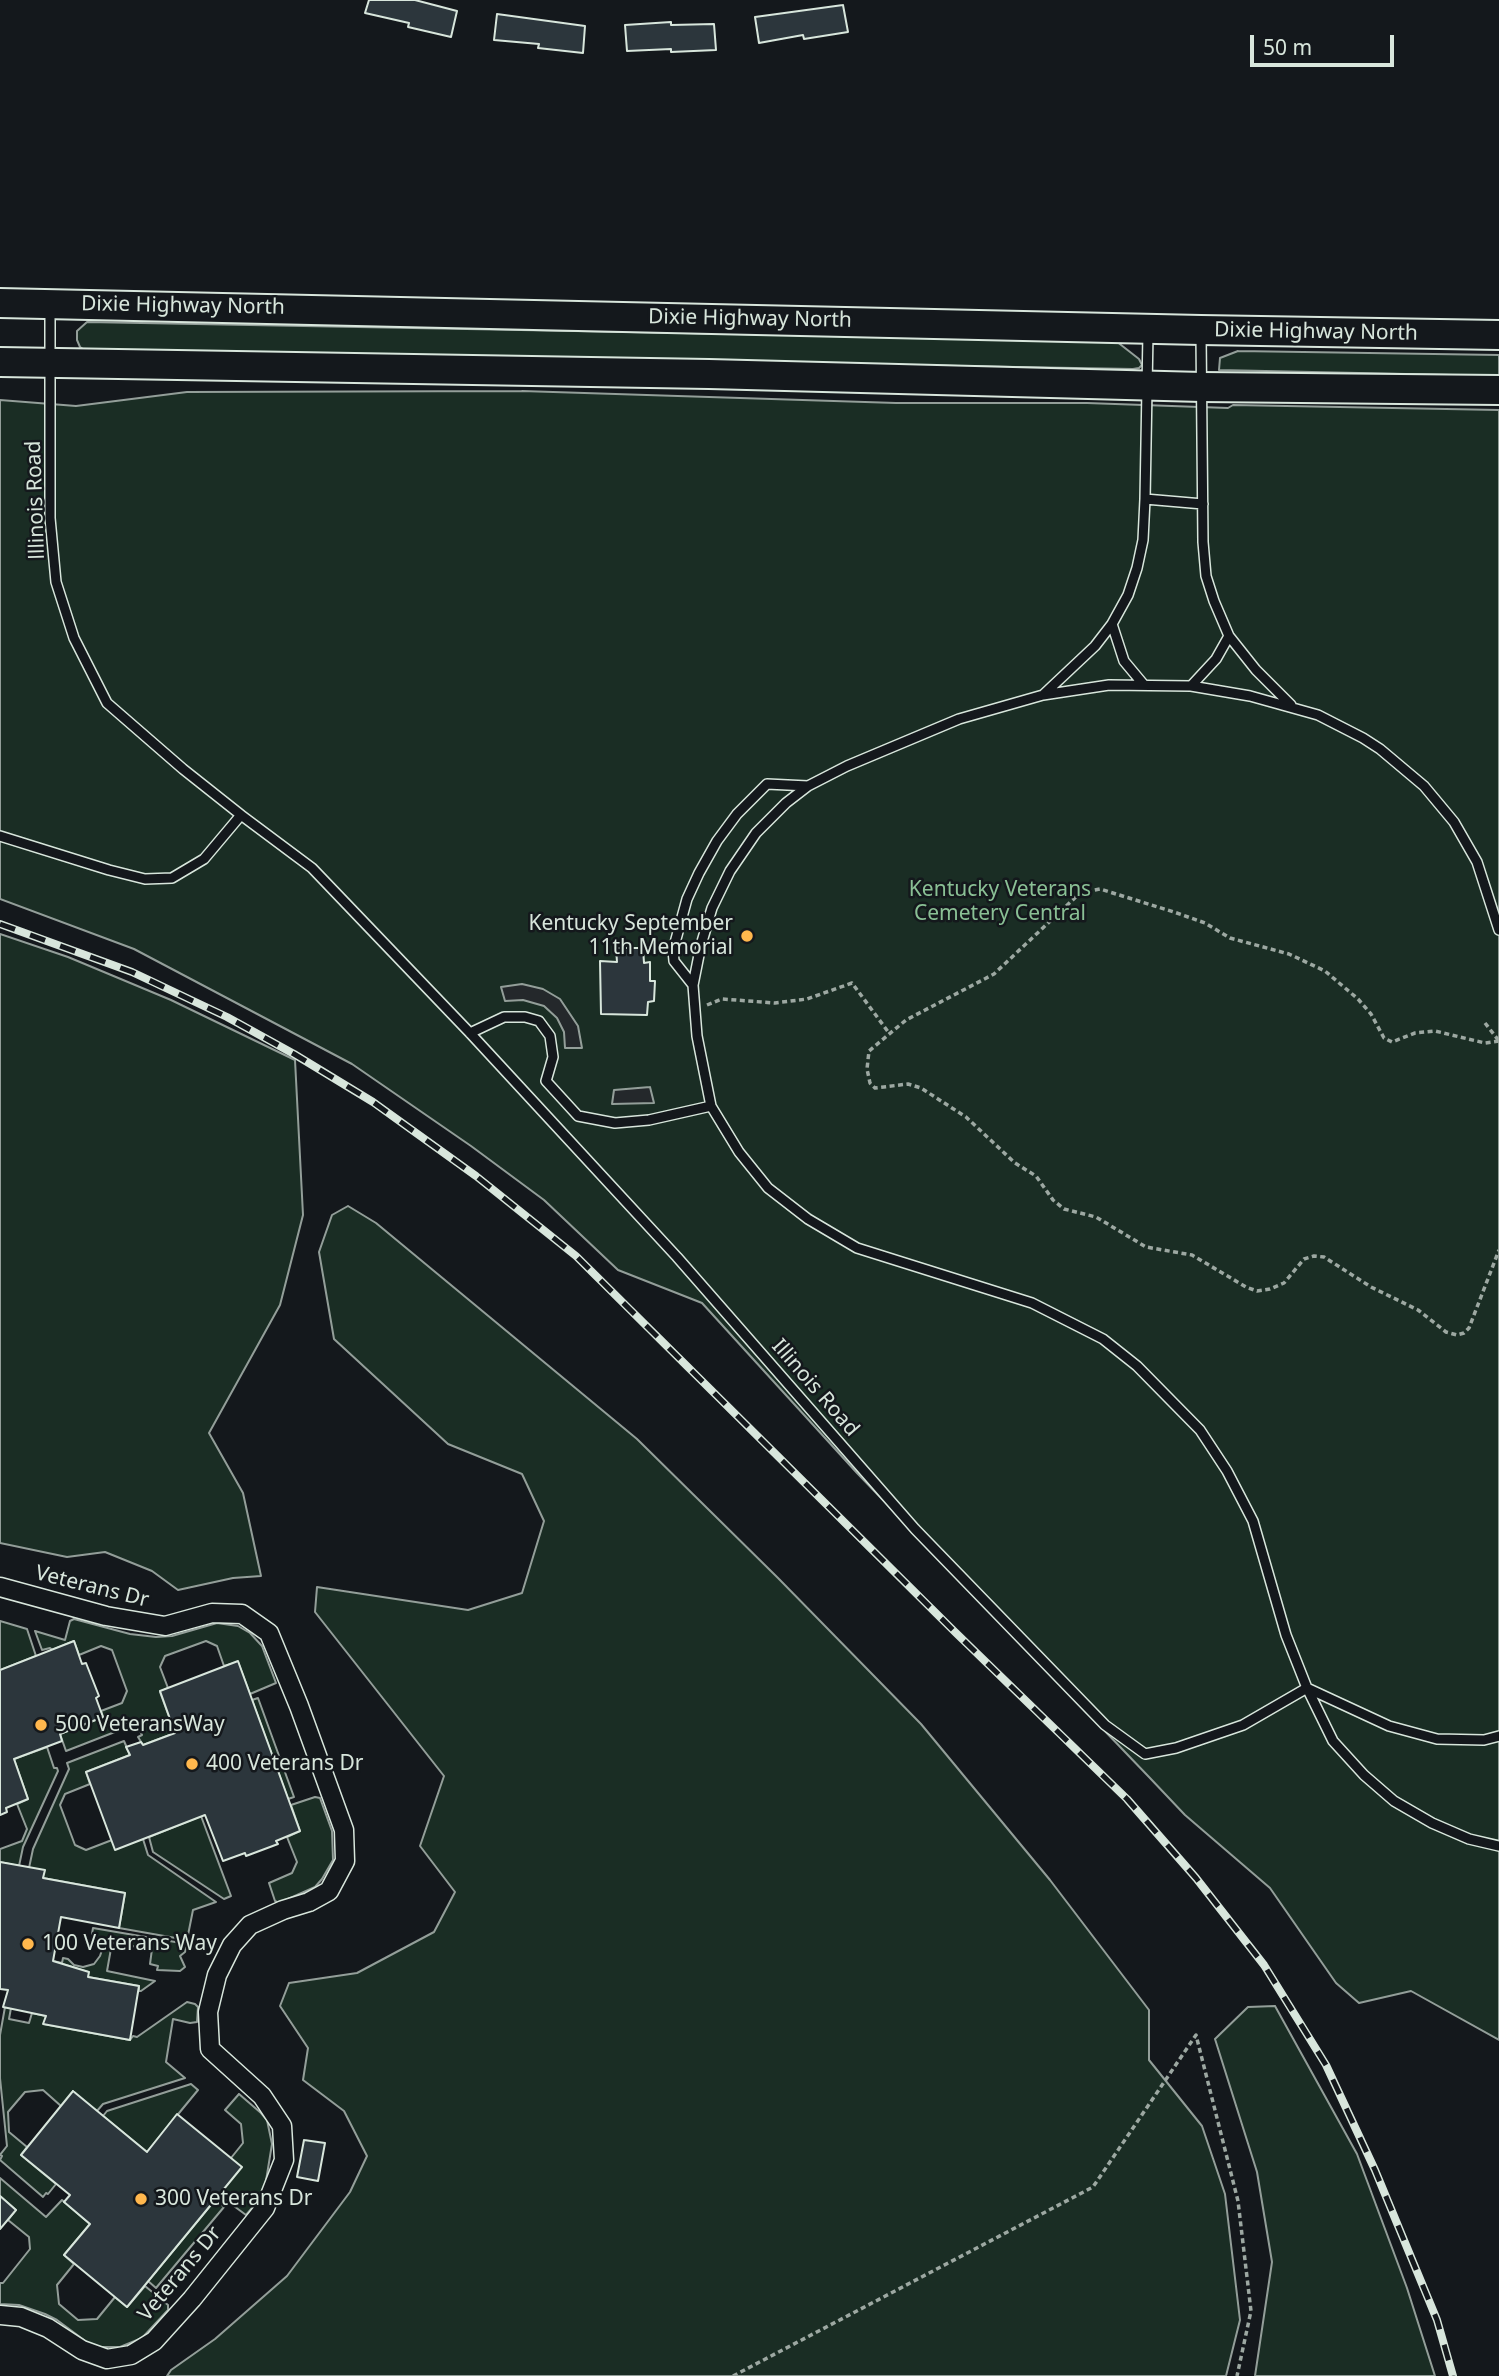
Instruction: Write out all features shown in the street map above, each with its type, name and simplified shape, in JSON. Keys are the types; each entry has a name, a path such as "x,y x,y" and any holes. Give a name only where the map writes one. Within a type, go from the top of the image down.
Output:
{"highway":[{"name":"Dixie Highway North","path":"0,303 1499,335"},
{"path":"0,362 1202,387 1499,390"}],"street":[{"name":"Veterans Dr","path":"0,1587 106,1616 165,1626 212,1613 242,1614 269,1633 344,1830 345,1861 329,1891 309,1902 250,1925 232,1945 217,1975 208,2012 210,2049 262,2095 282,2126 284,2160 265,2208 162,2333 131,2355 107,2359 82,2350 48,2328 21,2317 0,2315"}],"lane":[{"name":"lllinois Road","path":"50,303 50,518 56,582 74,638 107,703 183,769 312,868 471,1033"},
{"path":"1043,695 1095,646 1112,624 1128,595 1137,568 1143,540 1145,499 1148,328"},
{"path":"1201,330 1202,504 1206,576 1229,636 1256,670 1292,706"},
{"path":"1145,499 1202,504"},
{"path":"1112,624 1124,661 1144,685"},
{"path":"1191,686 1216,659 1229,636"},
{"path":"1499,930 1477,862 1454,822 1424,786 1363,738 1292,706 1250,696 1191,686 1109,685 1043,695 959,719 847,765 808,786 786,803 756,833 730,871 712,908 693,985 697,1036 711,1106 739,1152 768,1188 808,1219 857,1248 1032,1303 1103,1339 1137,1366 1200,1430 1227,1471 1253,1521 1286,1635 1307,1688 1333,1741 1364,1775 1394,1801 1432,1824 1469,1839 1499,1846"},
{"path":"693,985 674,961 673,950 687,899 717,841 737,814 767,784 808,786"},
{"path":"0,836 145,879 172,878 204,859 241,814"},
{"path":"471,1033 504,1017 525,1017 539,1021 550,1036 553,1057 546,1081 578,1116 615,1123 649,1120 711,1106"},
{"name":"Illinois Road","path":"471,1033 677,1257 915,1529 1105,1725 1145,1754 1176,1748 1243,1725 1307,1688"},
{"path":"1307,1688 1389,1727 1437,1738 1485,1740 1499,1736"}],"path":[{"path":"1485,1023 1499,1041 1485,1043 1436,1031 1415,1033 1392,1042 1384,1038 1371,1014 1358,999 1325,971 1289,954 1230,938 1195,919 1100,889 1080,893 994,974 906,1020 869,1051 867,1069 870,1083 875,1088 908,1084 920,1087 967,1117 1016,1163 1036,1176 1063,1209 1096,1217 1146,1247 1192,1255 1257,1291 1284,1283 1304,1259 1324,1256 1371,1287 1418,1310 1446,1332 1457,1335 1469,1328 1499,1250"},
{"path":"695,1010 722,999 775,1003 807,999 852,983 890,1034"},
{"path":"733,2376 1093,2187 1196,2035 1238,2201 1245,2256 1251,2311 1237,2376"}],"green space":[{"path":"87,322 1116,341 1139,359 1142,365 1133,369 86,351 80,347 77,331"},
{"path":"1238,351 1499,355 1499,376 1219,370 1220,358"},
{"name":"Kentucky Veterans Cemetery Central","path":"522,391 896,403 1087,403 1228,408 1233,405 1499,410 1499,2040 1411,1991 1359,2003 1336,1983 1270,1888 1185,1815 857,1473 702,1303 618,1270 544,1200 352,1064 134,949 0,899 0,400 76,406 187,392"},
{"path":"0,934 68,957 171,1000 295,1060 303,1215 280,1305 209,1433 243,1493 261,1576 233,1578 178,1590 152,1571 105,1552 67,1557 0,1543"},
{"path":"348,1206 376,1223 637,1439 778,1578 921,1724 1050,1880 1149,2010 1149,2060 1202,2126 1225,2194 1240,2320 1226,2376 167,2376 171,2370 215,2339 287,2276 350,2192 367,2156 344,2111 303,2080 308,2048 280,2006 289,1983 357,1973 434,1932 455,1892 420,1846 444,1776 315,1612 317,1587 468,1610 522,1593 544,1521 522,1474 448,1444 334,1339 319,1252 332,1215"},
{"path":"74,1619 130,1634 156,1637 172,1636 217,1623 238,1626 250,1633 262,1646 276,1683 250,1694 238,1662 224,1666 217,1646 206,1641 165,1656 160,1667 168,1688 160,1692 175,1733 143,1745 138,1737 142,1735 135,1719 119,1726 120,1730 66,1751 60,1734 103,1717 101,1711 122,1703 127,1691 112,1650 101,1646 79,1655 74,1641 52,1650 42,1650 35,1631 65,1640 70,1621"},
{"path":"0,1621 27,1629 36,1656 0,1670"},
{"path":"258,1698 294,1797 288,1799 252,1700"},
{"path":"124,1741 130,1755 86,1772 90,1784 65,1794 60,1805 75,1845 86,1850 112,1840 143,1839 148,1855 216,1902 193,1910 187,1940 119,1928 125,1893 43,1878 29,1868 33,1849 69,1769 67,1763"},
{"path":"47,1747 54,1768 58,1771 23,1847 19,1866 0,1862 0,1849 22,1841 27,1829 17,1804 28,1799 14,1759"},
{"path":"315,1797 320,1798 332,1831 333,1860 315,1887 279,1903 275,1901 269,1883 292,1873 297,1862 287,1837 300,1831 291,1805"},
{"path":"201,1816 231,1896 224,1899 153,1852 149,1837"},
{"path":"93,1928 187,1944 185,1952 180,1956 185,1967 180,1971 157,1970 158,1966 150,1964 152,1949 112,1943 107,1971 155,1981 139,1991 139,1986 88,1977 88,1972 53,1961 62,1963 63,1958 68,1959 74,1965 83,1967 94,1964 102,1950 99,1939 92,1934"},
{"path":"187,2002 198,2007 197,2022 173,2019 166,2062 185,2078 103,2104 97,2111 61,2106 43,2090 25,2092 8,2112 9,2132 27,2147 21,2155 56,2184 48,2194 43,2197 0,2160 0,2155 7,2146 0,2078 0,2035 5,2007 11,2008 9,2019 29,2023 32,2013 46,2016 44,2024 130,2040"},
{"path":"1275,2006 1357,2154 1407,2288 1435,2376 1255,2376 1272,2262 1257,2172 1215,2039 1248,2007"},
{"path":"191,2084 198,2090 147,2152 103,2116 107,2111"},
{"path":"239,2094 267,2120 272,2144 265,2187 246,2215 219,2195 231,2158 243,2143 241,2124 225,2110"},
{"path":"0,2178 46,2217 62,2200 90,2224 64,2255 74,2264 57,2285 59,2304 78,2320 97,2319 115,2297 127,2307 145,2286 168,2305 168,2310 142,2338 120,2347 100,2347 88,2343 45,2314 19,2305 0,2304 0,2283 3,2283 30,2249 29,2237 8,2220 16,2210 0,2196"},
{"path":"215,2200 224,2207 156,2288 148,2281"}],"shaded area":[{"path":"522,984 543,989 560,999 578,1026 582,1048 565,1048 564,1032 557,1018 544,1006 523,1000 505,1001 501,987"},
{"path":"650,1087 654,1103 612,1104 614,1090"}],"building":[{"path":"369,0 415,0 457,11 451,37 408,27 409,23 365,13"},
{"path":"843,5 848,32 804,39 803,35 759,43 755,17"},
{"path":"497,14 585,26 583,53 538,48 539,44 494,40"},
{"path":"671,22 671,25 714,24 716,50 627,51 625,25"},
{"path":"616,948 643,948 644,963 650,962 650,981 655,981 654,1001 648,1002 647,1015 601,1014 600,961 617,962"},
{"name":"500 VeteransWay","path":"74,1641 82,1664 86,1663 99,1696 96,1698 103,1717 60,1734 62,1741 14,1759 28,1799 6,1808 7,1812 0,1815 0,1670"},
{"name":"400 Veterans Dr","path":"238,1661 300,1831 276,1841 278,1844 223,1861 205,1815 115,1850 86,1772 130,1755 126,1747 141,1742 143,1745 175,1733 160,1691"},
{"name":"100 Veterans Way","path":"0,1862 45,1870 43,1878 125,1893 119,1928 61,1917 53,1961 89,1972 88,1977 139,1986 130,2040 43,2024 46,2016 3,2007 8,1990 0,1989"},
{"name":"300 Veterans Dr","path":"73,2091 147,2152 177,2114 242,2167 127,2307 64,2255 90,2224 64,2202 70,2195 21,2155"},
{"path":"304,2140 325,2143 318,2181 297,2177"},
{"path":"0,2196 16,2210 0,2229"}],"railway":[{"path":"0,924 132,972 227,1017 373,1102 476,1176 576,1256 1127,1799 1196,1878 1264,1965 1326,2065 1375,2170 1437,2320 1453,2376"}],"place":[{"name":"Kentucky September 11th Memorial","path":"747,936"},
{"name":"500 VeteransWay","path":"41,1725"},
{"name":"400 Veterans Dr","path":"192,1764"},
{"name":"100 Veterans Way","path":"28,1944"},
{"name":"300 Veterans Dr","path":"141,2199"}]}
